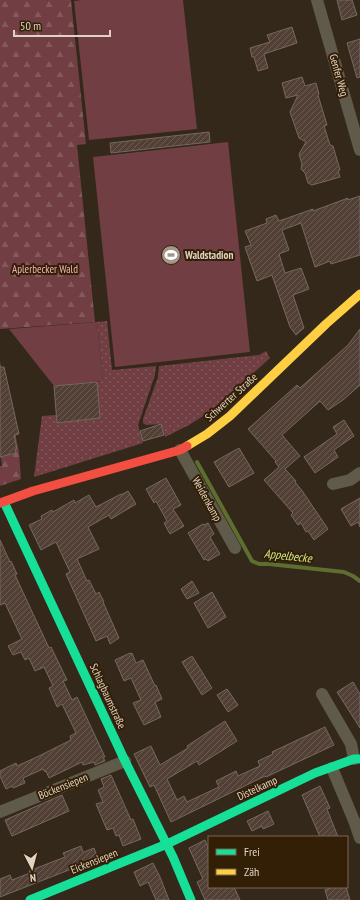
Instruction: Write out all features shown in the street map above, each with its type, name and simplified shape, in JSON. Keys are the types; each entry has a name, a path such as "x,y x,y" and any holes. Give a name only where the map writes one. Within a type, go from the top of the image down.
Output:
{"street":[{"name":"Genfer Weg","path":"317,0 360,150"},
{"name":"Schwerter Straße","path":"2,502 33,491 180,450 207,434 230,416 326,324 360,294"},
{"name":"Weidenkamp","path":"180,450 235,548"},
{"path":"333,484 350,480 360,473"},
{"name":"Schlagbaumstraße","path":"2,502 20,537 125,761 173,857 191,900"},
{"path":"322,694 351,744 357,759"},
{"name":"Distelkamp","path":"166,844 308,777 357,759"},
{"name":"Böckensiepen","path":"0,812 125,761"},
{"path":"332,768 360,838"},
{"name":"Eickensiepen","path":"30,900 166,844"}],"green space":[{"name":"Aplerbecker Wald","path":"0,0 71,0 86,144 77,145 95,322 0,329"},
{"path":"183,0 197,129 89,140 74,1"},
{"name":"Waldstadion","path":"228,142 250,352 115,367 93,157"},
{"path":"107,321 112,370 156,366 155,375 138,425 143,443 34,477 42,416 56,415 57,423 100,418 97,382 103,381 97,322"},
{"path":"97,322 103,381 54,386 9,329"},
{"path":"266,351 270,358 211,411 189,425 165,437 161,424 146,425 143,423 143,419 158,377 159,366 259,355"},
{"path":"0,361 19,452 21,479 0,486 0,466 2,466 0,458"}],"building":[{"path":"337,0 352,0 357,15 342,20"},
{"path":"292,27 297,43 264,54 268,68 258,71 250,48 270,42 267,35"},
{"path":"360,39 360,77 357,78 347,43"},
{"path":"302,77 305,86 316,83 327,125 324,126 330,145 333,146 340,170 338,171 340,177 312,185 308,183 305,173 301,169 302,164 299,154 306,142 299,138 290,112 298,95 286,98 282,83"},
{"path":"209,132 210,142 111,153 110,143"},
{"path":"360,196 360,255 331,264 330,261 315,267 301,223 282,230 289,250 279,254 285,273 301,268 309,289 293,295 304,328 296,335 290,327 272,275 257,281 245,247 251,245 245,231 267,223 266,219 276,215 279,221 313,209 313,211 348,198 348,200"},
{"path":"360,329 360,385 343,400 328,410 320,401 282,435 300,456 285,469 296,481 295,482 328,529 314,540 308,531 306,532 301,523 298,525 291,515 293,513 264,480 279,467 275,462 276,461 248,429 297,385 300,388 348,345"},
{"path":"0,367 4,367 19,434 14,435 17,449 15,449 16,453 0,457"},
{"path":"97,382 100,418 57,423 54,386"},
{"path":"344,420 354,436 334,450 338,457 315,473 304,457 337,434 333,427"},
{"path":"161,424 164,435 143,441 140,431"},
{"path":"239,448 254,473 229,487 214,462"},
{"path":"166,478 181,505 173,509 184,526 170,534 164,523 167,521 156,501 154,503 146,489"},
{"path":"128,491 136,504 111,519 109,515 88,527 99,549 77,559 87,581 89,580 96,594 99,592 119,638 110,644 107,636 96,641 66,574 70,572 56,542 41,550 29,525 42,519 41,516 52,510 53,512 74,500 75,503 89,495 96,507"},
{"path":"360,498 360,527 358,522 351,526 341,509"},
{"path":"208,523 214,534 210,537 220,554 208,561 206,559 204,560 188,533 203,524"},
{"path":"0,540 17,574 15,575 49,648 51,647 67,680 63,681 72,700 77,697 105,757 103,757 105,761 95,765 94,762 83,765 82,762 49,778 46,771 45,772 43,769 23,778 25,783 6,789 0,776 0,771 16,763 17,766 71,740 70,736 76,733 62,704 57,707 49,688 53,686 44,667 35,671 29,658 25,660 21,652 13,655 8,646 22,639 5,603 0,605"},
{"path":"192,581 199,593 187,599 181,589"},
{"path":"212,592 226,617 208,628 194,603"},
{"path":"132,653 136,663 143,660 162,699 155,702 161,717 144,725 133,703 141,700 131,678 124,681 115,660"},
{"path":"192,656 212,688 202,695 182,662"},
{"path":"353,682 360,694 360,728 337,692"},
{"path":"227,689 238,705 228,712 217,695"},
{"path":"225,721 237,741 199,765 197,761 167,779 177,800 184,796 187,802 219,787 216,781 236,771 238,776 260,766 258,761 273,754 272,752 325,727 334,745 266,777 265,776 171,822 154,785 150,787 134,754 151,746 160,765 188,748 187,746"},
{"path":"111,775 131,820 133,819 141,839 123,846 119,835 116,836 113,828 107,830 96,804 103,802 98,790 104,787 101,779"},
{"path":"320,786 330,808 327,809 338,836 320,836 302,795"},
{"path":"62,795 69,811 12,836 5,820"},
{"path":"268,811 274,824 263,829 262,826 252,831 247,821"},
{"path":"205,840 208,848 208,888 234,888 240,900 205,900 197,882 203,879 189,848"},
{"path":"81,846 83,852 94,848 98,859 91,862 92,864 80,869 79,866 0,897 0,879 10,875 12,880 30,873 29,871 65,857 63,853"},
{"path":"153,863 169,900 156,900 148,882 140,886 134,872"},
{"path":"330,888 346,888 350,900 328,900 325,890"}],"waterway":[{"name":"Appelbecke","path":"197,462 252,561 259,564 344,572 360,581"}],"traffic: fast":[{"path":"4,502 125,761 173,857 191,900"},
{"path":"30,900 167,844 315,773 354,759 360,759"}],"traffic: slow":[{"path":"187,446 207,434 230,416 326,324 360,294"}],"traffic: jam":[{"path":"0,503 33,491 180,450 187,446"}],"place":[{"name":"Waldstadion","path":"171,255"}]}
